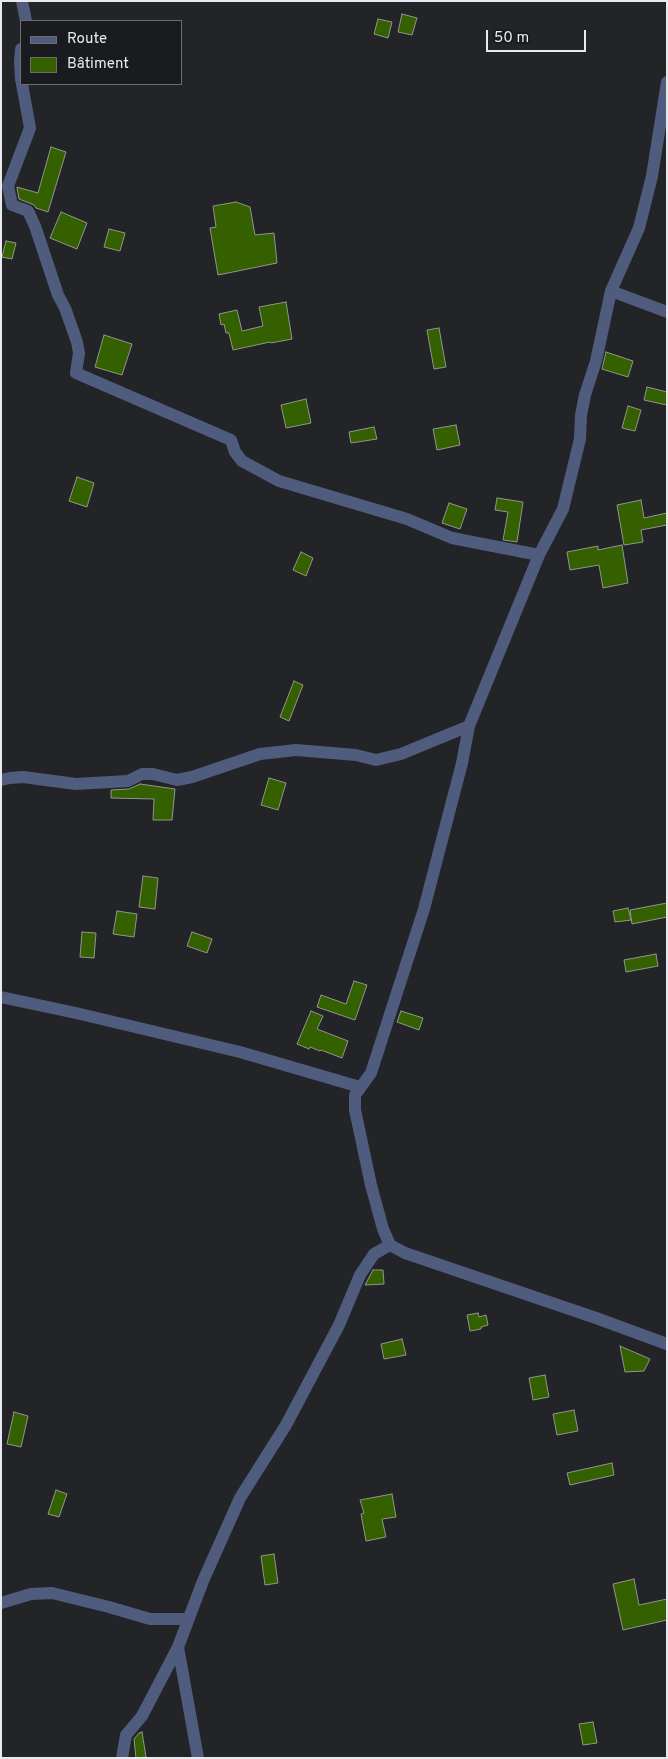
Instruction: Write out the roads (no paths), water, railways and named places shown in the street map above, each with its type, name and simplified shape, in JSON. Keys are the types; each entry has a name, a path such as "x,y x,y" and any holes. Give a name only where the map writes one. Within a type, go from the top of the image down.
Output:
{"street":[{"path":"22,1 26,20"},
{"path":"667,82 652,176 639,228 611,290 596,361 585,395 581,415 580,439 563,509 539,555 469,726 462,763 424,909 372,1073 355,1095 355,1110 371,1185 383,1229 390,1245 405,1253 667,1344"},
{"path":"23,85 30,128 8,186 12,205 28,211 35,226 58,295 65,308 79,352 76,374 231,440 235,452 242,461 279,482 406,519 452,538 539,555"},
{"path":"611,290 667,312"},
{"path":"1,780 23,777 85,783 128,781 142,774 154,774 177,780 192,777 260,754 296,750 356,755 376,760 401,754 469,726"},
{"path":"1,997 240,1052 360,1087"},
{"path":"122,1758 126,1735 142,1716 178,1647 203,1581 240,1498 286,1425 339,1325 360,1275 374,1254 390,1245"},
{"path":"1,1603 31,1594 52,1593 109,1606 150,1619 188,1619"},
{"path":"178,1647 198,1758"}]}
